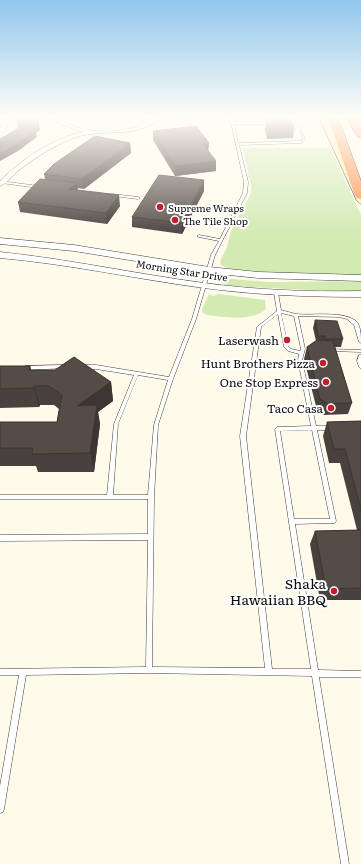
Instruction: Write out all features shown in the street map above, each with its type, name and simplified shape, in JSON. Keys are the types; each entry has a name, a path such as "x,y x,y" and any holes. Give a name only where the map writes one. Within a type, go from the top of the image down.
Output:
{"highway":[{"path":"344,157 361,196"}],"main road":[{"path":"343,157 361,201"}],"street":[{"path":"0,183 35,157"},
{"name":"Morning Star Drive","path":"0,241 74,248 209,270 258,275 361,278"},
{"name":"Morning Star Drive","path":"0,255 67,262 204,286 276,293 361,294"}],"lane":[{"path":"149,670 151,497 156,425 170,379 194,319 213,255 245,193 246,188 240,157"},
{"path":"0,183 41,187"},
{"path":"109,195 138,198"},
{"path":"199,236 220,240"},
{"path":"276,293 286,347 290,350 310,350"},
{"path":"279,311 296,316 339,316 348,318 356,324 361,342"},
{"path":"269,672 243,436 259,327 279,311"},
{"path":"292,522 333,522 300,360 303,351 296,316"},
{"path":"325,350 361,351"},
{"path":"361,356 359,360 361,367"},
{"path":"23,368 68,367"},
{"path":"75,367 96,367 170,379"},
{"path":"110,497 116,424 137,374"},
{"path":"338,428 277,429 345,864"},
{"path":"0,497 151,497"},
{"path":"0,538 150,537"},
{"path":"0,672 149,670 361,674"},
{"path":"0,809 23,672"}],"green space":[{"path":"245,157 334,157 361,215 361,275 310,275 246,272 221,265 220,262 227,247 231,231 251,193"},
{"path":"219,278 269,282 361,281 361,291 231,286 218,280"},
{"path":"209,294 213,296 218,294 265,300 266,309 253,316 238,318 207,315 203,313 202,309"}],"building":[{"path":"64,157 111,157 82,179 44,174"},
{"path":"170,157 213,157 216,161 175,166"},
{"path":"159,175 204,180 182,223 132,217"},
{"path":"40,179 77,183 69,189 119,195 106,213 18,202"},
{"path":"315,320 337,321 343,339 322,339 326,336 318,336"},
{"path":"317,340 333,341 352,403 328,404 320,399 307,347"},
{"path":"74,357 111,382 77,406 97,405 90,453 32,454 33,448 0,448 0,422 57,422 62,395 49,386 0,389 0,366 30,366 29,370 55,370"},
{"path":"361,421 361,509 345,449 334,449 327,422"},
{"path":"361,530 361,588 326,589 315,531"}],"place":[{"name":"Supreme Wraps","path":"160,207"},
{"name":"The Tile Shop","path":"175,220"},
{"name":"Laserwash","path":"287,340"},
{"name":"Hunt Brothers Pizza","path":"323,363"},
{"name":"One Stop Express","path":"326,382"},
{"name":"Taco Casa","path":"331,408"},
{"name":"Shaka Hawaiian BBQ","path":"334,591"}]}
